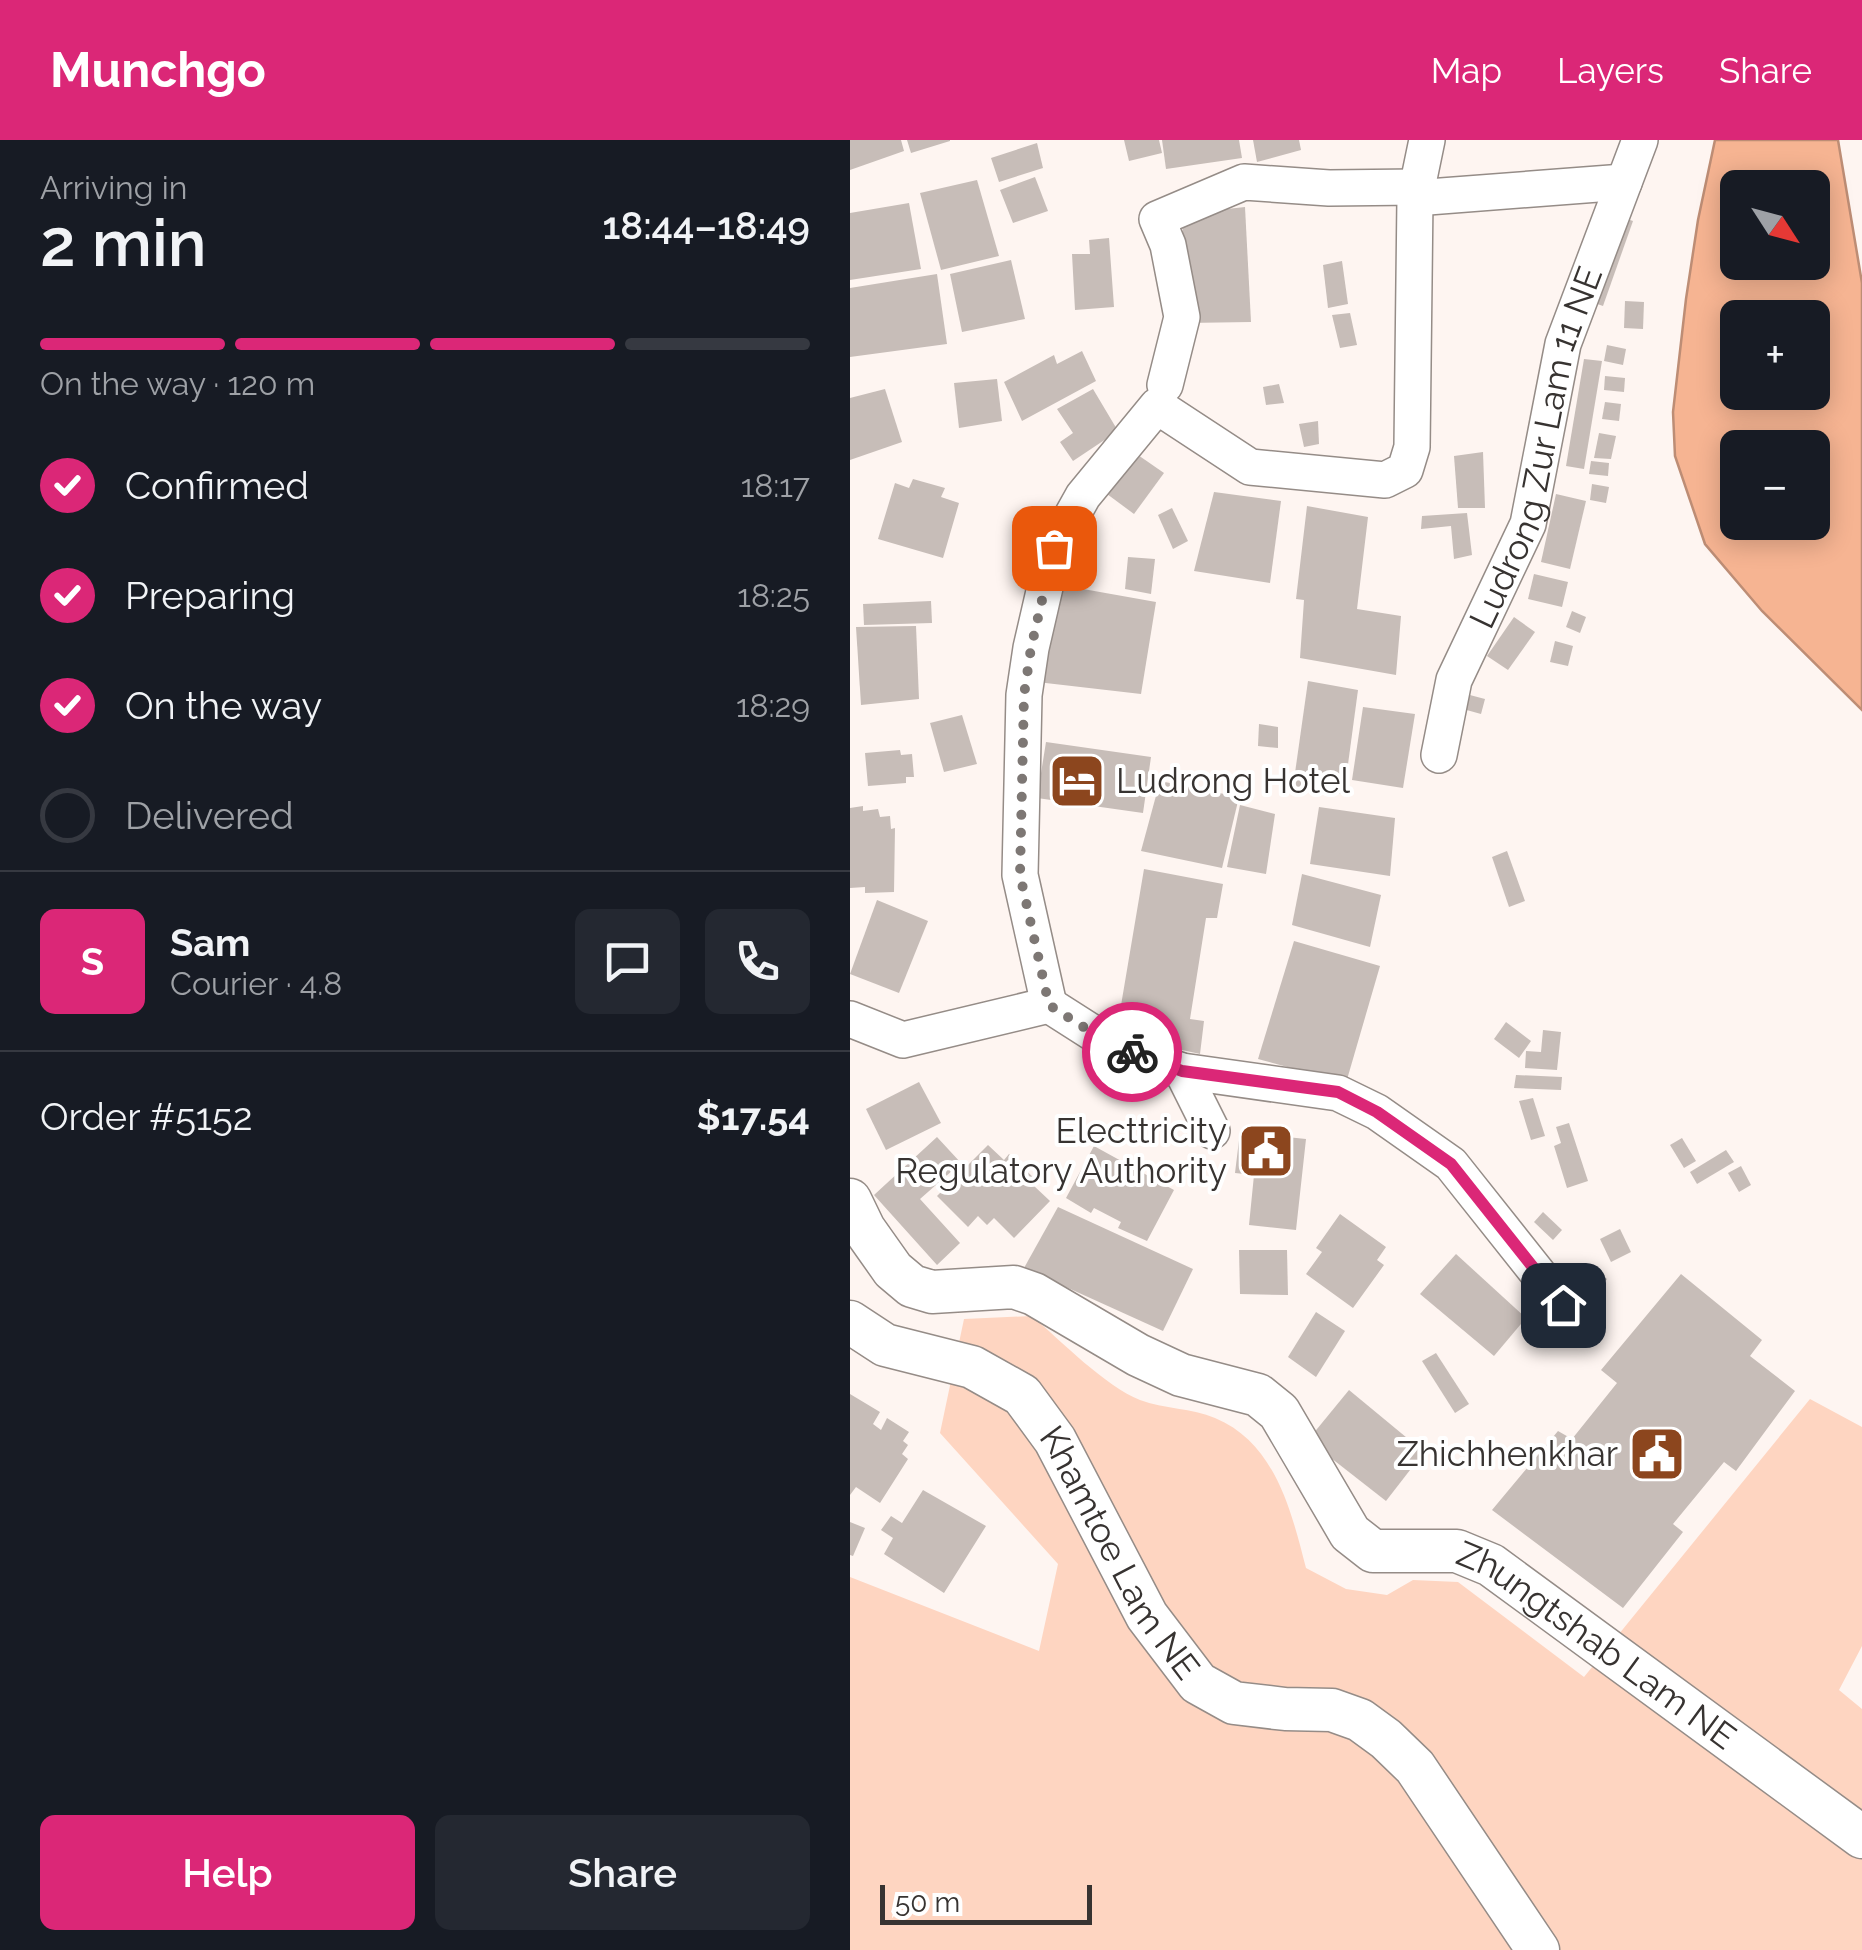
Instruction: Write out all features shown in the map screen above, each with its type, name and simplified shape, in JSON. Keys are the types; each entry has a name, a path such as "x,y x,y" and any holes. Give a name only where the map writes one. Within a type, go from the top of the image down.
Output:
{"main road":[{"name":"Zhungtshab Lam NE","path":"850,1200 883,1256 912,1286 932,1292 1014,1287 1034,1294 1138,1355 1181,1375 1258,1395 1279,1412 1350,1533 1374,1552 1457,1551 1491,1565 1862,1837"},
{"name":"Khamtoe Lam NE","path":"850,1322 885,1345 972,1367 1022,1395 1054,1440 1147,1616 1198,1684 1234,1703 1332,1710 1360,1720 1386,1739 1415,1767 1538,1950"}],"street":[{"path":"1161,396 1250,468 1385,480 1405,470 1412,446 1416,193 1427,140"},
{"name":"Ludrong Zur Lam 11 NE","path":"1439,755 1454,680 1528,524 1564,344 1640,140"},
{"path":"1563,1305 1451,1164 1377,1112 1338,1092 1182,1071 1096,1035 1049,1005 1020,875 1024,695 1054,548 1083,496 1161,396 1182,317 1168,246 1157,218 1244,182 1416,193 1624,182"},
{"path":"850,1019 904,1040 1049,1005"},
{"path":"1182,1071 1212,1131"}],"shaded area":[{"path":"1715,140 1838,140 1862,283 1862,710 1762,611 1705,544 1675,456 1673,412 1686,299"},
{"path":"1032,1316 1126,1393 1149,1403 1197,1412 1236,1429 1266,1461 1277,1481 1306,1568 1346,1589 1387,1595 1413,1580 1458,1582 1584,1677 1810,1399 1862,1427 1862,1646 1839,1690 1862,1709 1862,1950 850,1950 850,1577 1039,1651 1058,1564 940,1433 964,1319"}],"building":[{"path":"850,140 901,140 904,151 850,170"},
{"path":"907,140 950,140 950,141 911,153"},
{"path":"1124,140 1159,140 1162,153 1129,161"},
{"path":"1162,140 1239,140 1242,158 1166,169"},
{"path":"1253,140 1299,140 1301,150 1257,162"},
{"path":"1037,143 1043,168 999,182 991,158"},
{"path":"1035,177 1048,211 1013,223 1000,190"},
{"path":"977,180 999,256 941,270 920,193"},
{"path":"909,203 921,269 850,280 850,213"},
{"path":"1245,207 1251,322 1187,323 1182,214"},
{"path":"1613,214 1633,221 1603,306 1583,299"},
{"path":"1109,238 1114,307 1075,310 1072,254 1090,254 1089,240"},
{"path":"1011,260 1025,319 962,332 950,274"},
{"path":"1342,261 1348,304 1328,308 1323,265"},
{"path":"937,274 947,344 850,357 850,288"},
{"path":"1625,301 1644,302 1643,329 1624,328"},
{"path":"1350,313 1357,345 1340,348 1332,315"},
{"path":"1607,345 1626,349 1623,365 1604,361"},
{"path":"1082,351 1096,381 1022,421 1004,382 1054,355 1057,364"},
{"path":"1584,359 1602,361 1584,469 1566,466"},
{"path":"1605,376 1625,378 1624,392 1604,390"},
{"path":"997,379 1002,421 959,428 954,383"},
{"path":"1279,384 1284,403 1266,405 1263,387"},
{"path":"885,389 902,442 850,460 850,398"},
{"path":"1093,389 1118,431 1073,461 1060,442 1073,433 1057,409"},
{"path":"1605,402 1621,404 1619,421 1602,419"},
{"path":"1318,421 1319,444 1304,447 1299,424"},
{"path":"1599,433 1616,436 1611,459 1594,458"},
{"path":"1483,452 1485,508 1458,508 1454,456"},
{"path":"1138,455 1164,473 1134,514 1107,494"},
{"path":"1591,461 1609,463 1608,476 1589,474"},
{"path":"913,479 945,488 941,497 959,503 943,558 878,539 895,483 909,488"},
{"path":"1592,484 1609,487 1606,503 1590,500"},
{"path":"1214,492 1281,501 1270,583 1194,571"},
{"path":"1556,494 1586,501 1570,569 1541,562"},
{"path":"1307,506 1368,517 1357,609 1401,616 1396,675 1300,658 1304,600 1296,599"},
{"path":"1172,508 1188,541 1173,549 1158,515"},
{"path":"1467,513 1472,555 1454,559 1451,526 1421,529 1422,516"},
{"path":"1128,557 1155,559 1151,594 1125,589"},
{"path":"1534,574 1568,582 1562,607 1528,599"},
{"path":"1055,584 1156,602 1141,694 1037,682"},
{"path":"931,601 932,623 864,625 863,604"},
{"path":"1572,611 1586,617 1580,633 1566,627"},
{"path":"1514,617 1535,632 1508,670 1487,656"},
{"path":"916,626 919,699 861,705 856,627"},
{"path":"1555,641 1573,646 1568,666 1550,662"},
{"path":"1308,681 1358,690 1344,794 1293,787"},
{"path":"1466,694 1485,699 1481,714 1463,709"},
{"path":"1363,707 1415,714 1403,788 1352,780"},
{"path":"962,715 977,764 944,772 930,723"},
{"path":"1259,724 1278,727 1278,748 1258,746"},
{"path":"1046,742 1151,757 1143,813 1037,798"},
{"path":"900,750 901,755 912,754 914,777 906,777 906,783 868,786 865,753"},
{"path":"1160,781 1239,797 1222,868 1141,851"},
{"path":"1240,805 1275,814 1266,874 1227,867"},
{"path":"863,806 863,811 878,809 880,817 890,816 891,829 895,828 894,892 865,893 865,887 850,888 850,808"},
{"path":"1319,807 1395,818 1390,876 1310,864"},
{"path":"1507,851 1525,901 1509,907 1492,857"},
{"path":"1144,869 1223,884 1217,918 1206,918 1190,1019 1204,1021 1200,1054 1116,1035"},
{"path":"1302,874 1381,895 1370,947 1292,925"},
{"path":"877,900 928,921 899,993 850,974"},
{"path":"1294,941 1380,966 1346,1083 1258,1059"},
{"path":"1506,1022 1531,1041 1519,1058 1494,1039"},
{"path":"1543,1030 1561,1032 1557,1070 1525,1068 1526,1051 1541,1052"},
{"path":"1516,1075 1562,1077 1561,1090 1514,1088"},
{"path":"919,1082 941,1123 886,1150 866,1109"},
{"path":"1533,1098 1545,1136 1531,1140 1519,1101"},
{"path":"1569,1123 1588,1181 1567,1188 1554,1146 1561,1143 1556,1127"},
{"path":"1240,1132 1306,1139 1296,1230 1249,1225 1254,1175 1235,1173"},
{"path":"937,1137 961,1163 920,1199 960,1243 937,1265 874,1195"},
{"path":"1682,1138 1696,1161 1684,1168 1670,1145"},
{"path":"988,1145 1004,1160 1009,1154 1037,1181 1033,1185 1050,1201 1014,1238 994,1218 987,1225 978,1216 968,1227 937,1196"},
{"path":"1094,1146 1174,1190 1147,1241 1118,1228 1121,1222 1094,1208 1091,1213 1066,1198"},
{"path":"1726,1150 1734,1162 1697,1184 1690,1172"},
{"path":"1741,1166 1751,1185 1739,1192 1728,1173"},
{"path":"1058,1207 1193,1269 1163,1331 1024,1268"},
{"path":"1543,1212 1562,1230 1553,1240 1534,1222"},
{"path":"1340,1214 1386,1247 1377,1260 1384,1265 1353,1308 1306,1274 1322,1252 1316,1248"},
{"path":"1620,1229 1631,1252 1611,1262 1600,1239"},
{"path":"1239,1250 1287,1250 1288,1295 1240,1294"},
{"path":"1456,1254 1526,1318 1494,1356 1420,1294"},
{"path":"1587,1264 1607,1279 1597,1292 1577,1277"},
{"path":"1681,1274 1762,1340 1750,1356 1795,1391 1736,1471 1724,1462 1673,1524 1683,1532 1623,1608 1492,1510 1558,1431 1572,1439 1617,1383 1601,1370"},
{"path":"1316,1312 1345,1331 1316,1377 1288,1357"},
{"path":"1436,1353 1469,1404 1455,1413 1422,1361"},
{"path":"1349,1390 1424,1452 1386,1501 1308,1440"},
{"path":"850,1394 880,1412 873,1424 881,1430 887,1418 909,1432 902,1454 908,1459 880,1503 856,1487 850,1495"},
{"path":"923,1490 986,1526 944,1593 884,1554 893,1538 881,1530 891,1516 902,1523"},
{"path":"850,1522 865,1528 853,1556 850,1555"}],"way so far":[{"path":"1054,548 1024,695 1020,875 1049,1005 1132,1052"}],"place":[{"name":"Ludrong Hotel","path":"1077,781"},
{"name":"Electtricity Regulatory Authority","path":"1266,1151"},
{"name":"Zhichhenkhar","path":"1657,1454"}],"route":[{"path":"1132,1052 1182,1071 1338,1092 1377,1112 1451,1164 1563,1305"}]}
